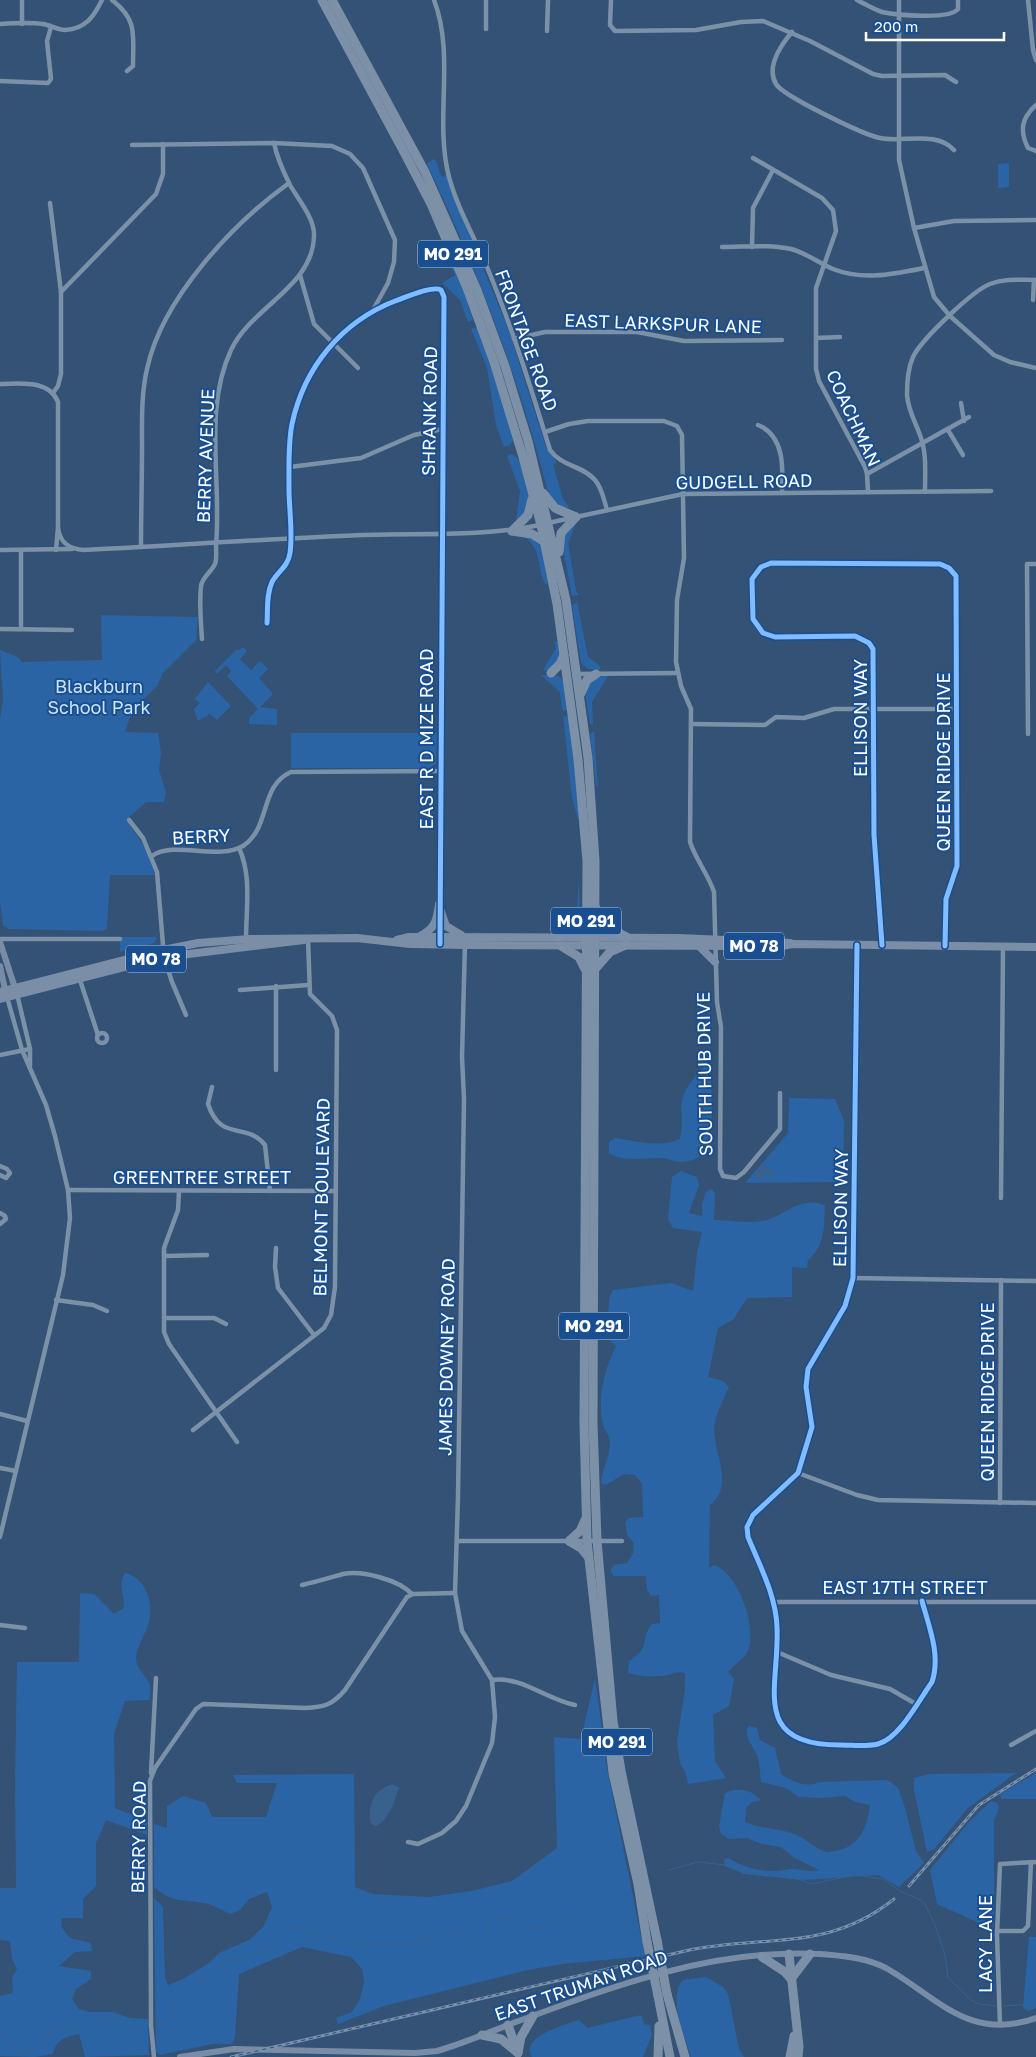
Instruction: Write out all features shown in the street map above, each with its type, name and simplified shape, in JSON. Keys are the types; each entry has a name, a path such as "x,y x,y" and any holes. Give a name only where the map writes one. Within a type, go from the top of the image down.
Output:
{"highway":[{"name":"MO 291","path":"322,0 404,152 447,239 494,362 535,486"},
{"name":"MO 291","path":"332,0 425,172 453,234 505,366 561,580 572,674 587,861 586,913 590,941 591,971 592,1541 613,1721 621,1771 657,1940 678,2057"},
{"path":"535,486 551,505 576,517 563,529 559,538 561,580"},
{"path":"512,531 531,511 535,486"},
{"name":"MO 291","path":"545,524 544,542 564,653 580,696 593,822 594,901 590,941"},
{"path":"512,531 532,534 544,542"},
{"path":"551,673 560,664 564,653"},
{"path":"580,696 587,680 596,674"},
{"path":"586,913 575,929 559,942 579,957 591,971 610,952 626,941 604,924 594,901"},
{"name":"MO 291","path":"591,971 584,1416 586,1517 592,1541 589,1559 612,1763 670,2057"},
{"path":"586,1517 580,1530 569,1541 581,1548 589,1559"},
{"path":"789,1954 799,2047 798,2057"},
{"path":"791,1979 810,1954"},
{"path":"762,1956 785,1972 791,1979"},
{"path":"667,1994 685,2057"},
{"path":"658,1996 660,2036 658,2057"},
{"path":"519,2055 520,2037 533,2016"},
{"path":"508,2025 519,2055"},
{"path":"790,2057 796,2028"},
{"path":"482,2035 500,2039 519,2055"}],"main road":[{"path":"419,937 432,929 436,923 440,906"},
{"path":"440,906 450,931 465,941"},
{"name":"MO 78","path":"16,991 80,980 198,943 293,937 395,941 410,944 439,940"},
{"name":"MO 78","path":"395,941 409,937 419,937 465,941 714,943 785,941 793,944 1036,947"},
{"name":"MO 78","path":"3,995 164,954 308,939"},
{"path":"0,940 16,991"},
{"name":"MO 78","path":"626,941 698,946 714,943"},
{"path":"698,946 715,962"},
{"path":"0,966 3,995"},
{"name":"EAST TRUMAN ROAD","path":"180,2057 200,2052 240,2049 415,2053 437,2051 628,1982 673,1969 706,1962 789,1954 846,1956 865,1960 886,1968 945,2009 982,2024 1000,2025 1036,2018"}],"street":[{"path":"22,0 22,24"},
{"path":"0,24 45,24 65,30 86,24 94,16 102,0"},
{"path":"112,0 127,13 131,25 133,66 127,72"},
{"name":"FRONTAGE ROAD","path":"434,0 443,47 446,158 456,200 487,268 514,339 550,450 556,458 582,469 594,479 607,510"},
{"path":"486,0 486,28"},
{"path":"547,30 548,0"},
{"path":"611,0 612,29 615,31 696,30 759,20 792,32 873,74 898,76 945,75 956,82"},
{"path":"857,0 880,11 899,15 951,15 958,9 958,0"},
{"path":"899,0 898,139 902,182 924,268 934,298 950,316 994,355 1010,362 1036,368"},
{"path":"1028,0 1036,60"},
{"path":"0,82 48,83 51,79 47,42 51,27"},
{"path":"792,32 780,48 773,66 773,78 780,90 864,134 882,139 944,142 954,150"},
{"path":"1036,105 1026,116 1022,124 1023,138 1028,148 1036,151"},
{"path":"132,145 274,143 332,146 350,154 360,165 395,240 394,262 388,283 372,311 332,343 311,372 300,394 292,426 290,553 286,566 273,581 268,600 267,623"},
{"name":"BERRY AVENUE","path":"202,639 201,584 215,564 217,542 216,430 219,389 224,368 232,348 247,326 300,275 312,253 314,234 277,158 274,143"},
{"path":"61,292 156,194 163,174 163,144"},
{"path":"752,247 753,208 773,170 753,158"},
{"name":"COACHMAN","path":"773,170 822,198 832,209 836,222 836,231 816,288 816,338 819,381 868,474 868,492"},
{"path":"141,547 142,401 154,341 165,318 186,284 264,203 289,184"},
{"path":"50,203 61,292 61,374 58,386 53,393"},
{"path":"914,228 954,220 1036,220"},
{"path":"722,247 790,249 844,273 868,276 895,274 924,268"},
{"path":"300,275 314,324 358,368"},
{"path":"925,492 923,444 908,406 909,369 921,345 975,292 988,284 1004,280 1035,280 1033,300"},
{"name":"SHRANK ROAD","path":"372,311 435,288 442,290 444,298 442,534"},
{"name":"EAST LARKSPUR LANE","path":"514,339 545,332 637,332 684,340 782,340"},
{"path":"816,338 840,337"},
{"path":"0,384 38,385 53,393 58,402 58,528 56,550"},
{"path":"961,403 964,421"},
{"path":"868,474 969,417"},
{"path":"545,432 588,420 672,423 680,429 683,439 684,558 677,600 677,673 572,674"},
{"path":"758,425 768,431 780,449 783,466 782,493"},
{"path":"290,467 361,458 381,452 414,435 443,429"},
{"path":"948,430 963,455"},
{"name":"GUDGELL ROAD","path":"442,534 512,531 683,494 991,491"},
{"path":"58,528 61,539 76,549"},
{"path":"0,550 141,547 217,542 442,534"},
{"name":"EAST R D MIZE ROAD","path":"439,940 442,534"},
{"path":"21,550 21,629"},
{"name":"QUEEN RIDGE DRIVE","path":"761,567 771,563 940,564 949,568 956,576 957,866 946,899 945,946"},
{"path":"1028,734 1027,564 1036,564"},
{"name":"ELLISON WAY","path":"761,567 752,579 753,619 756,626 763,633 775,637 855,636 863,638 869,643 875,655 874,835 882,945"},
{"path":"0,629 72,630"},
{"path":"1028,630 1036,630"},
{"name":"SOUTH HUB DRIVE","path":"677,673 689,701 691,724 690,842 695,856 710,879 714,892 717,1002 721,1027 720,1169 723,1176 736,1178 744,1172 780,1129 780,1093"},
{"path":"691,724 764,725 776,717 804,718 834,709 956,709"},
{"path":"1029,710 1036,710"},
{"name":"BERRY","path":"152,856 168,851 225,851 239,848 249,842 257,833 270,792 276,782 284,775 297,771 440,771"},
{"path":"129,820 143,838 152,856 160,888 164,954 172,982 186,1015"},
{"path":"239,848 245,863 247,879 246,939"},
{"path":"0,940 120,939"},
{"path":"240,990 308,984 308,939"},
{"name":"JAMES DOWNEY ROAD","path":"465,941 455,1593 462,1632 492,1680"},
{"name":"ELLISON WAY","path":"798,1473 812,1427 806,1387 810,1365 845,1306 853,1278 857,945"},
{"path":"1001,1198 1003,947"},
{"path":"80,980 98,1035"},
{"name":"BELMONT BOULEVARD","path":"193,1430 314,1335 329,1320 334,1304 337,1030 332,1016 310,994 308,984"},
{"path":"276,986 276,1070"},
{"path":"16,991 30,1049 30,1067"},
{"path":"0,1536 68,1246 70,1218 68,1190 46,1105 22,1050 3,995"},
{"path":"0,1054 30,1049"},
{"path":"212,1087 208,1104 216,1122 225,1128 255,1136 265,1145 270,1191"},
{"path":"0,1168 7,1169 10,1174 6,1178 0,1175"},
{"name":"GREENTREE STREET","path":"68,1190 336,1191"},
{"path":"179,1191 178,1210 166,1240 164,1256 164,1332 169,1344 237,1442"},
{"path":"0,1213 6,1219 0,1224"},
{"path":"276,1248 275,1267 278,1288 314,1335"},
{"path":"164,1256 207,1256"},
{"path":"853,1278 1036,1281"},
{"name":"QUEEN RIDGE DRIVE","path":"1000,1503 1001,1280"},
{"path":"56,1300 93,1305 107,1311"},
{"path":"164,1318 214,1318 226,1324"},
{"path":"0,1414 27,1421"},
{"path":"0,1468 16,1471"},
{"path":"922,1601 935,1651 936,1664 932,1682 896,1734 884,1742 867,1746 814,1744 795,1736 785,1728 773,1700 777,1627 773,1602 748,1537 747,1527 753,1515 798,1473 857,1495 878,1500 1036,1503"},
{"path":"457,1541 622,1541"},
{"path":"302,1585 345,1574 386,1579 400,1584 412,1594 455,1593"},
{"name":"BERRY ROAD","path":"154,2057 151,2015 151,1776 154,1768 196,1709 203,1704 305,1708 321,1707 334,1702 345,1690 407,1597 412,1594"},
{"name":"EAST 17TH STREET","path":"773,1602 1036,1602"},
{"path":"0,1625 25,1628"},
{"path":"776,1652 830,1675 890,1689 916,1704"},
{"path":"151,1776 156,1678"},
{"path":"408,1842 418,1844 442,1833 456,1821 466,1806 492,1743 494,1717 492,1680 509,1680 562,1702 575,1705"},
{"path":"1011,1745 1036,1731"},
{"path":"997,1931 1023,1931 1028,1926 1034,1862"},
{"name":"LACY LANE","path":"1000,2025 997,1931 1000,1864 1034,1862"}],"green space":[{"path":"433,159 436,161 441,176 444,177 447,172 457,204 508,328 546,447 557,463 553,464 563,499 570,508 563,507 550,500 526,413 497,329 464,246 427,164"},
{"path":"1009,163 1009,187 998,188 998,164"},
{"path":"443,247 446,247 463,288 473,320 468,322 460,300 442,283 455,275"},
{"path":"477,327 495,375 513,440 510,445 504,447 496,425 487,368 471,329"},
{"path":"511,454 516,457 523,468 531,504 521,518 516,520 520,491 507,456"},
{"path":"576,523 568,543 576,591 579,595 572,596 561,538"},
{"path":"523,536 541,542 548,582 546,585 534,547"},
{"path":"577,602 588,657 600,666 600,670 588,669 581,663 572,605"},
{"name":"Blackburn School Park","path":"101,615 198,617 196,640 163,673 157,686 132,711 125,732 158,733 161,753 159,770 166,792 164,802 146,802 126,820 146,849 155,875 110,875 107,929 101,931 9,929 3,925 0,900 0,719 3,701 0,650 18,657 22,662 102,660"},
{"path":"554,641 559,642 560,659 548,670 543,670 556,648"},
{"path":"243,647 247,651 240,659 251,670 260,661 268,669 259,678 273,694 260,707 277,709 277,725 249,724 249,718 258,709 227,676 231,671 226,665 217,674 215,671 237,649 239,650"},
{"path":"541,675 558,676 564,681 568,711 562,710 560,692"},
{"path":"598,676 608,676 592,702 593,724 590,724 585,692 586,687"},
{"path":"208,682 231,706 217,720 210,714 198,721 194,709 200,703 195,699"},
{"path":"563,716 569,717 580,816 578,819 572,798"},
{"path":"594,731 598,787 596,785 590,734"},
{"path":"291,733 437,733 436,764 430,768 291,768"},
{"path":"579,879 580,914 577,924 561,933 577,910"},
{"path":"120,937 157,937 154,943 120,952"},
{"path":"709,1064 712,1124 709,1146 706,1152 694,1159 681,1162 661,1158 626,1159 609,1153 609,1142 615,1138 656,1143 673,1142 680,1139 684,1094 699,1071"},
{"path":"789,1098 835,1099 844,1121 843,1182 745,1183 788,1133"},
{"path":"681,1171 697,1177 699,1185 689,1213 702,1216 702,1204 706,1192 712,1189 715,1193 714,1220 756,1222 770,1219 807,1203 825,1205 822,1236 818,1249 808,1260 807,1268 792,1267 792,1297 747,1298 733,1320 718,1328 708,1377 723,1381 729,1387 714,1426 722,1480 717,1498 710,1505 709,1568 714,1565 723,1570 731,1578 738,1590 748,1617 750,1643 747,1653 728,1672 734,1679 729,1706 713,1715 715,1761 726,1778 688,1784 686,1774 680,1763 677,1742 685,1689 685,1673 679,1672 664,1676 640,1676 628,1673 629,1661 640,1652 648,1630 652,1624 660,1623 659,1595 651,1596 647,1589 646,1576 614,1576 610,1570 614,1565 627,1563 633,1554 634,1543 627,1535 625,1523 628,1518 643,1517 642,1484 635,1475 624,1474 606,1485 601,1483 610,1442 601,1415 601,1394 608,1365 616,1346 606,1332 611,1293 613,1290 671,1283 693,1291 697,1253 702,1232 673,1228 668,1219 672,1177"},
{"path":"125,1573 143,1585 149,1599 149,1622 136,1658 139,1669 148,1681 150,1692 149,1700 125,1701 114,1733 115,1808 147,1821 147,1835 106,1820 96,1843 96,1886 83,1899 83,1918 61,1918 62,1928 70,1938 91,1943 92,1951 75,1952 59,1966 91,1971 91,1979 76,1989 72,1999 79,2009 88,2012 113,2012 130,2018 148,2019 149,2055 85,2057 79,2034 59,2042 53,2054 35,2057 0,2056 0,1996 13,1993 12,1977 17,1969 12,1959 10,1941 0,1940 0,1888 16,1888 17,1662 79,1662 80,1593 94,1594 114,1614 123,1609 124,1600 121,1583"},
{"path":"595,1678 607,1768 645,1956 562,1964 528,1970 384,2006 338,2024 336,2018 352,2012 360,1999 364,1982 362,1969 351,1957 302,1947 239,1974 235,2037 232,2044 212,2044 160,2055 156,2052 154,1898 163,1907 165,1977 168,1985 183,1979 209,1963 219,1953 249,1940 264,1926 272,1907 267,1892 249,1899 240,1910 230,1914 206,1904 177,1900 166,1896 154,1887 154,1824 167,1828 167,1806 183,1796 206,1803 212,1817 266,1817 277,1783 237,1783 233,1775 354,1774 355,1887 373,1894 429,1897 471,1891 512,1881 557,1848 554,1737 581,1739"},
{"path":"748,1726 757,1728 760,1740 775,1748 781,1774 795,1782 815,1784 820,1782 886,1780 892,1783 898,1788 916,1851 924,1863 899,1887 878,1875 802,1880 744,1874 725,1866 724,1859 728,1858 740,1864 764,1871 819,1870 793,1857 781,1847 762,1844 747,1838 729,1839 721,1834 719,1826 725,1793 730,1791 749,1791 761,1800 752,1802 746,1808 745,1822 794,1834 816,1848 827,1852 844,1849 851,1845 861,1834 869,1813 870,1805 855,1802 845,1796 799,1797 786,1788 761,1782 758,1758 747,1734"},
{"path":"1016,1773 968,1808 934,1849 927,1852 914,1790 914,1778 929,1774"},
{"path":"1036,1773 1036,1799 1001,1799 1000,1794"},
{"path":"991,1801 997,1803 999,1808 994,1820 994,1924 981,1924 937,1904 930,1870 969,1822"},
{"path":"1029,1937 1036,1937 1036,2008 1028,2011 1023,2008"},
{"path":"706,1977 723,1987 728,1994 739,2049 744,2057 691,2057 679,2017 677,1996 683,1980"},
{"path":"641,2015 644,2024 650,2025 652,2035 643,2057 532,2057 530,2050 532,2043 537,2037 555,2028 579,2020 587,2028"}],"shaded area":[{"path":"762,1163 776,1174 772,1178 767,1174 761,1181 754,1176"},
{"path":"392,1784 399,1788 391,1810 384,1820 376,1826 371,1824 370,1811 373,1800 380,1791"}],"waterway":[{"path":"669,1870 697,1862 726,1865 747,1873 764,1876 784,1874 812,1884 854,1875 883,1879 900,1891 921,1900 925,1904 935,1925 945,1956 948,1977 951,1981 971,2000 979,2004 996,2006"},
{"path":"156,2027 162,2025 173,2016 175,1999 190,1987 217,1974 226,1960 245,1958 274,1945 277,1931 291,1926 353,1945 366,1946 392,1943 413,1944 419,1940 455,1932 460,1933 469,1946 482,1949 488,1938 490,1922 494,1919 510,1919 520,1931 525,1931 571,1914 606,1888"},
{"path":"1004,2006 1036,2004"},
{"path":"0,2036 16,2049 26,2051 42,2047 51,2030 83,2027 106,2017 131,2027 145,2027"}],"railway":[{"path":"909,1886 979,1805 1036,1769"},
{"path":"231,2057 685,1951 714,1946 819,1935 844,1928 869,1916 894,1899"}],"cycle path":[{"path":"267,623 270,587 274,578 287,562 290,553 290,440 292,424 306,384 328,349 358,321 376,310 411,295 425,290 441,290 444,297 440,944"},
{"path":"882,945 874,835 873,649 869,643 855,636 775,637 763,633 753,619 752,579 761,567 771,563 940,564 949,568 956,576 957,866 946,899 945,946"},
{"path":"857,945 853,1278 845,1306 808,1369 806,1387 812,1427 798,1473 753,1515 747,1527 748,1537 767,1581 774,1604 777,1627 774,1690 776,1708 781,1723 792,1735 811,1742 869,1745 878,1744 894,1734 908,1718 932,1682 935,1651 922,1601"}]}
